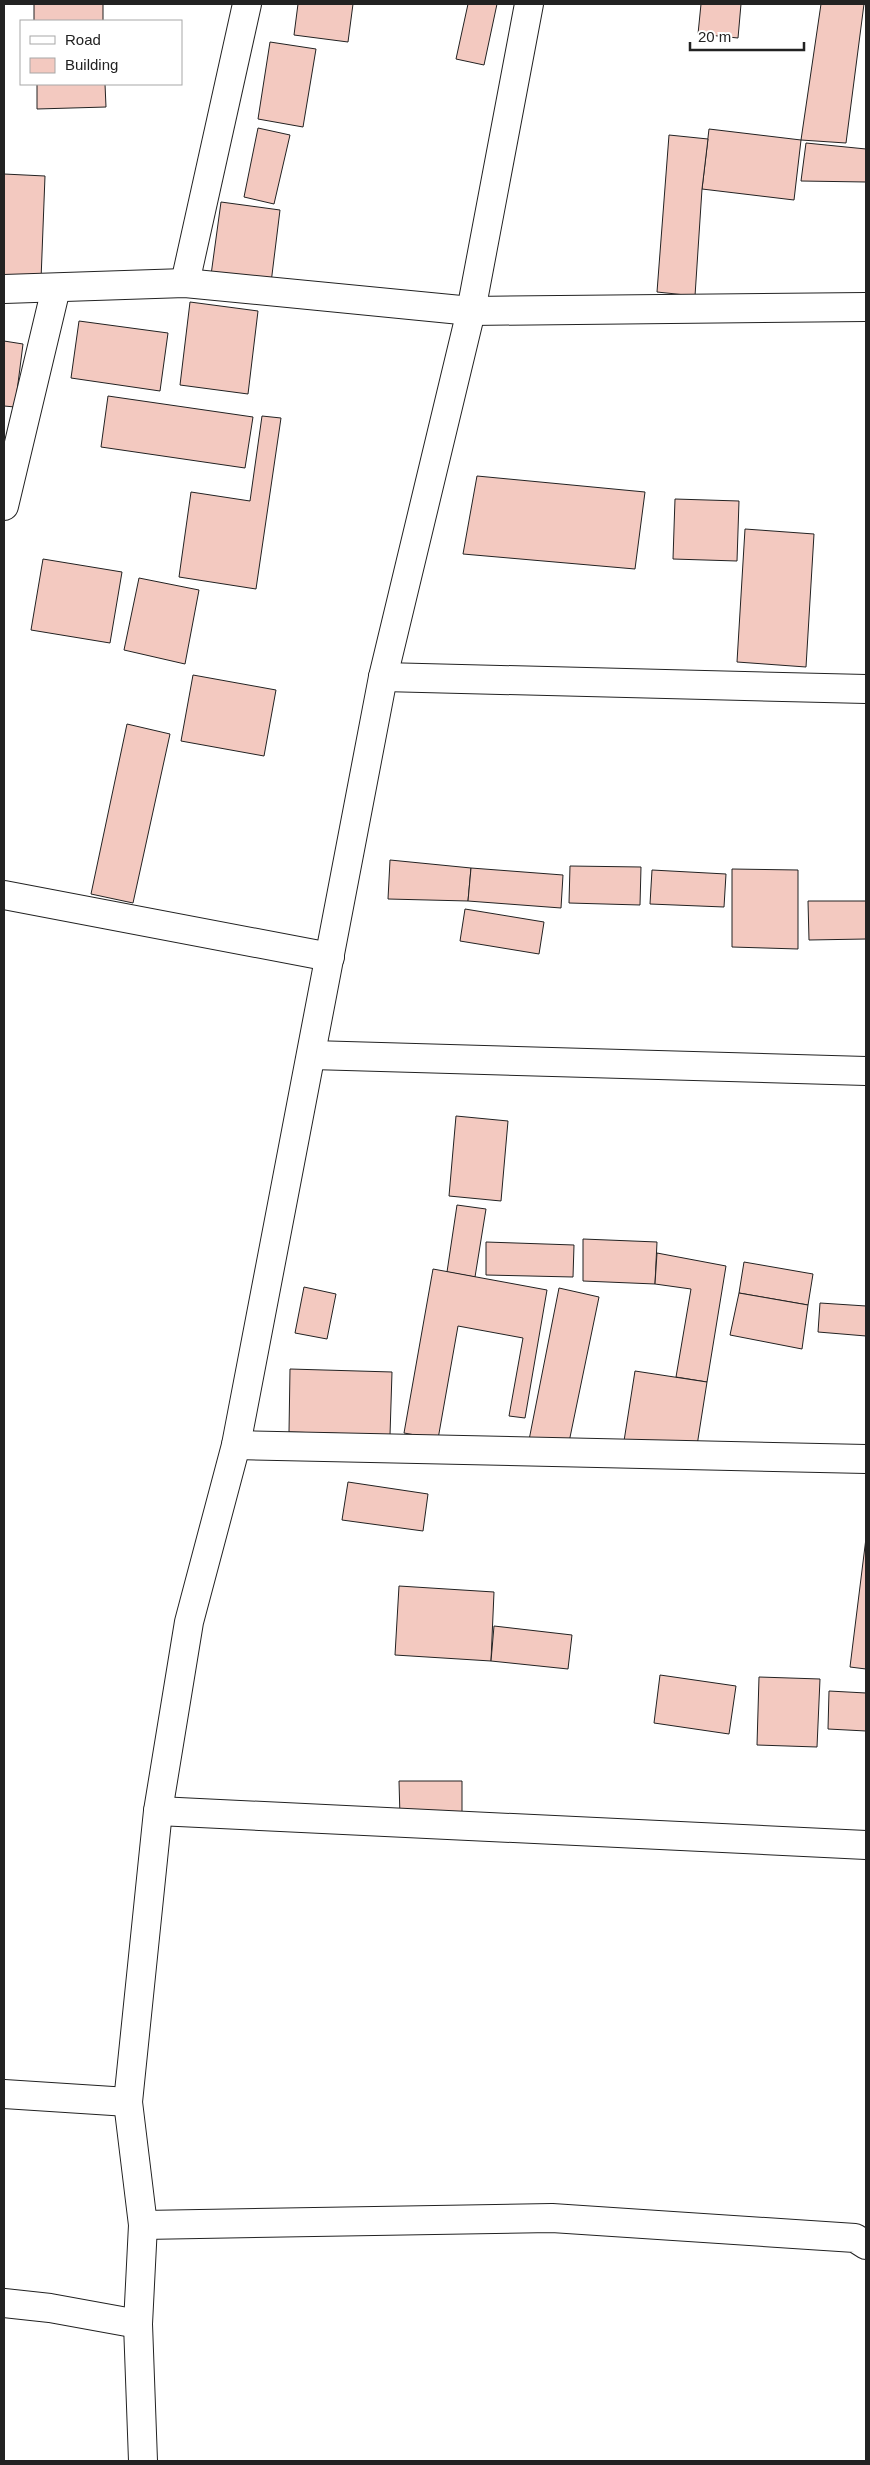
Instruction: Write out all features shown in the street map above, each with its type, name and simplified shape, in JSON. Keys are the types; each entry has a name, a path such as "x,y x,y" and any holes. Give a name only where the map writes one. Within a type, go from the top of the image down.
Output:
{"street":[{"path":"185,282 247,4"},
{"path":"143,2461 138,2324 143,2226 128,2102 158,1812 189,1622 236,1445 312,1055 382,677 471,311 529,4"},
{"path":"4,289 185,282 471,311 866,307"},
{"path":"4,506 56,288"},
{"path":"382,677 866,690"},
{"path":"4,895 330,957"},
{"path":"312,1055 866,1071"},
{"path":"236,1445 866,1459"},
{"path":"158,1812 866,1845"},
{"path":"4,2094 128,2102"},
{"path":"143,2226 552,2218 855,2238 866,2245"},
{"path":"4,2303 50,2308 138,2324"}],"building":[{"path":"34,4 103,4 103,20 34,20"},
{"path":"298,4 353,4 348,42 294,35"},
{"path":"468,4 497,4 484,65 456,59"},
{"path":"701,4 741,4 738,38 698,34"},
{"path":"821,4 864,4 846,143 801,140"},
{"path":"270,42 316,49 303,127 258,119"},
{"path":"37,85 105,85 106,107 37,109"},
{"path":"258,128 290,135 274,204 244,197"},
{"path":"709,129 801,140 794,200 702,189"},
{"path":"669,135 708,139 702,189 695,296 657,292"},
{"path":"806,143 866,149 866,182 801,181"},
{"path":"4,174 45,176 41,280 4,278"},
{"path":"221,202 280,210 271,283 211,275"},
{"path":"190,302 258,311 248,394 180,385"},
{"path":"79,321 168,333 160,391 71,378"},
{"path":"4,341 23,344 15,407 4,406"},
{"path":"108,396 253,417 245,468 101,447"},
{"path":"262,416 281,418 256,589 179,577 191,492 250,501"},
{"path":"477,476 645,492 635,569 463,554"},
{"path":"675,499 739,501 737,561 673,559"},
{"path":"745,529 814,534 806,667 737,662"},
{"path":"43,559 122,572 110,643 31,630"},
{"path":"139,578 199,590 185,664 124,650"},
{"path":"193,675 276,690 264,756 181,741"},
{"path":"127,724 170,734 133,903 91,894"},
{"path":"390,860 471,868 468,901 388,899"},
{"path":"570,866 641,867 640,905 569,903"},
{"path":"471,868 563,875 561,908 468,901"},
{"path":"732,869 798,870 798,949 732,947"},
{"path":"652,870 726,874 724,907 650,904"},
{"path":"808,901 866,901 866,939 809,940"},
{"path":"465,909 544,922 539,954 460,941"},
{"path":"456,1116 508,1121 501,1201 449,1196"},
{"path":"457,1205 486,1209 475,1277 447,1272"},
{"path":"583,1239 657,1242 655,1284 583,1281"},
{"path":"486,1242 574,1245 573,1277 486,1275"},
{"path":"657,1253 726,1266 707,1382 676,1377 691,1289 655,1284"},
{"path":"744,1262 813,1274 808,1305 739,1293"},
{"path":"433,1269 547,1290 525,1418 509,1416 523,1338 458,1326 438,1439 404,1433"},
{"path":"304,1287 336,1294 327,1339 295,1333"},
{"path":"559,1288 599,1297 568,1447 529,1440"},
{"path":"739,1293 808,1305 802,1349 730,1335"},
{"path":"820,1303 866,1306 866,1336 818,1332"},
{"path":"290,1369 392,1372 390,1435 289,1432"},
{"path":"635,1371 707,1382 696,1452 624,1441"},
{"path":"348,1482 428,1494 423,1531 342,1520"},
{"path":"866,1538 866,1669 850,1667"},
{"path":"399,1586 494,1592 491,1661 395,1655"},
{"path":"494,1626 572,1635 568,1669 491,1661"},
{"path":"660,1675 736,1686 729,1734 654,1723"},
{"path":"759,1677 820,1679 817,1747 757,1745"},
{"path":"829,1691 866,1693 866,1731 828,1729"},
{"path":"399,1781 462,1781 462,1817 400,1817"}]}
